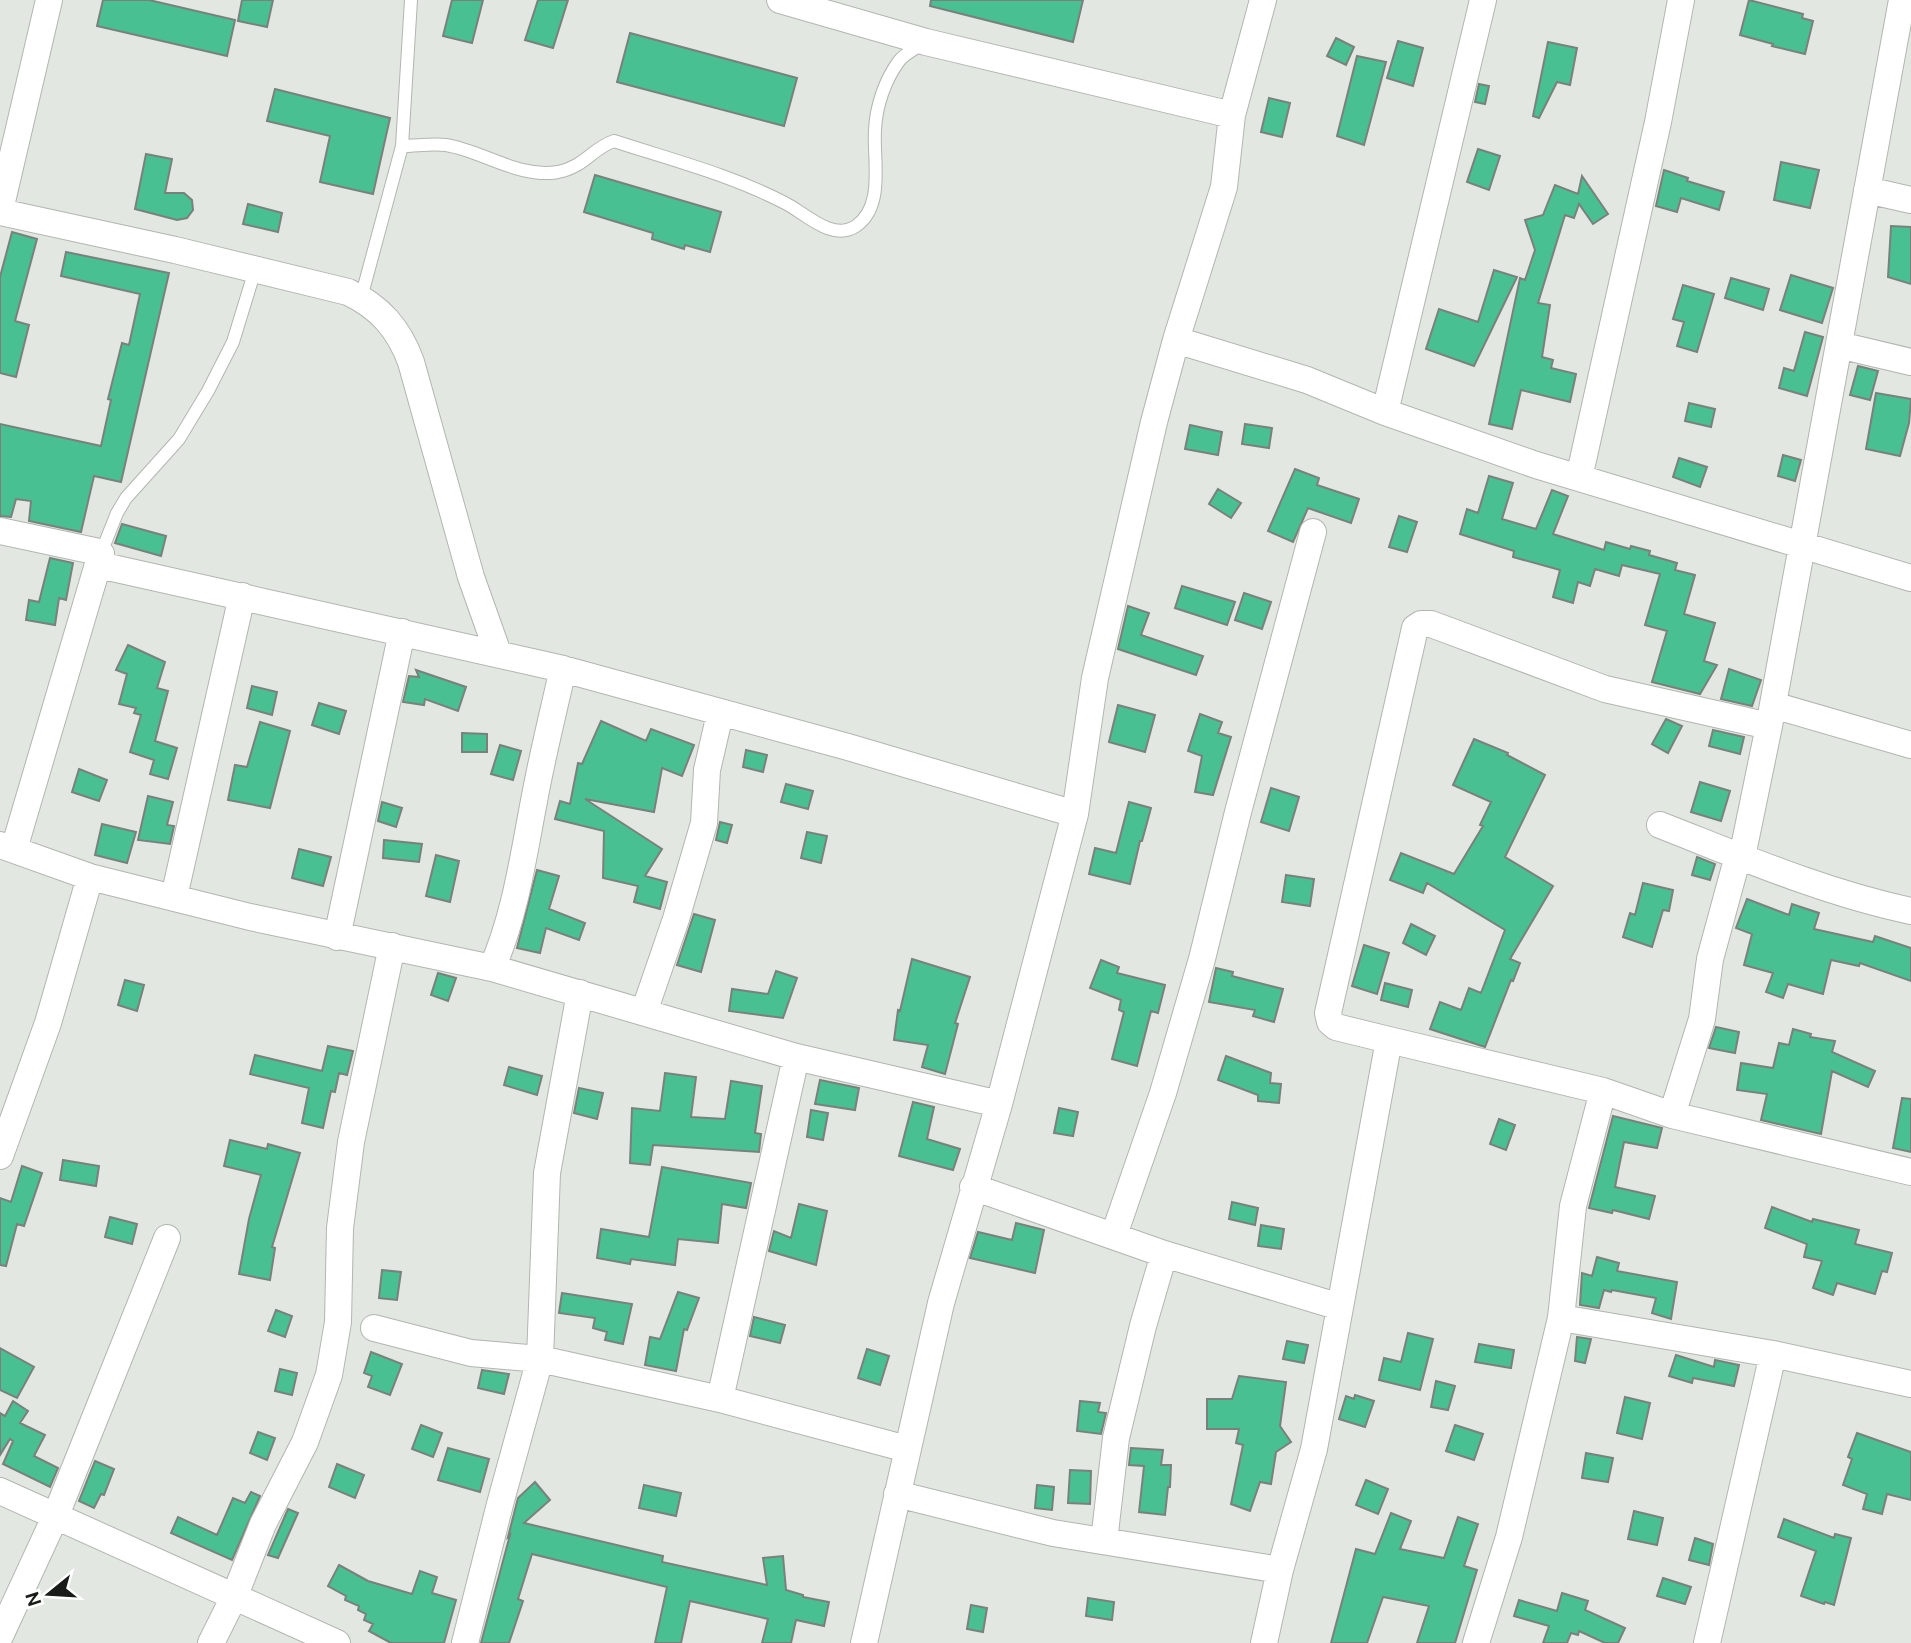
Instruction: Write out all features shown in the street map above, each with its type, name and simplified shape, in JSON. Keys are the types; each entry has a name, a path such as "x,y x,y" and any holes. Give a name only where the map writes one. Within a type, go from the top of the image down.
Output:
{"street":[{"path":"49,0 0,211 348,292 360,298 389,322 403,340 471,578 498,653"},
{"path":"780,0 926,42 1232,115"},
{"path":"864,1643 941,1303 999,1104 1075,814 1095,678 1154,422 1176,340 1224,187 1232,115 1264,0"},
{"path":"1385,412 1483,0"},
{"path":"1579,478 1658,122 1681,0"},
{"path":"1672,1115 1702,1019 1710,959 1740,856 1771,716 1867,190 1904,32 1902,0"},
{"path":"1867,190 1911,200"},
{"path":"1176,340 1307,380 1385,412 1579,478 1911,578"},
{"path":"1839,345 1911,362"},
{"path":"0,531 242,596 562,669 848,747 1075,814"},
{"path":"1114,1234 1163,1093 1202,959 1238,812 1313,532"},
{"path":"100,559 7,847 90,877 337,937 492,968 796,1057 999,1104"},
{"path":"174,897 242,596"},
{"path":"1911,745 1771,716 1605,689 1431,624 1421,624 1415,628 1328,1013 1330,1022 1336,1027 1603,1091 1672,1115 1911,1172"},
{"path":"337,937 402,632"},
{"path":"492,968 501,948 515,900 562,669"},
{"path":"644,1013 676,919 704,823 707,770 720,714"},
{"path":"1660,825 1777,871 1870,901 1911,911"},
{"path":"0,1156 48,1023 90,877"},
{"path":"211,1643 235,1595 263,1524 305,1442 329,1375 338,1322 340,1228 351,1142 391,946"},
{"path":"465,1643 540,1359 547,1173 580,993"},
{"path":"1264,1643 1280,1570 1314,1449 1389,1040"},
{"path":"720,1399 796,1057"},
{"path":"1476,1643 1509,1537 1560,1318 1573,1206 1603,1091"},
{"path":"974,1187 1114,1234 1164,1254 1340,1307"},
{"path":"0,1636 56,1515 167,1238"},
{"path":"1104,1541 1116,1438 1143,1326 1164,1254"},
{"path":"1560,1318 1773,1354 1911,1384"},
{"path":"374,1328 471,1353 540,1359 720,1399 907,1449"},
{"path":"1707,1643 1773,1354"},
{"path":"0,1491 337,1643"},
{"path":"897,1493 1053,1533 1280,1570"}],"lane":[{"path":"360,298 402,146 411,0"},
{"path":"402,146 445,145 528,171 554,173 576,167 604,145 614,141 751,185 801,211 830,230 842,231 856,226 869,213 875,196 874,128 883,88 901,59 926,42"},
{"path":"100,559 117,513 126,498 179,439 208,391 233,342 255,270"}],"building":[{"path":"103,0 149,0 235,20 227,56 97,26"},
{"path":"242,0 273,0 267,27 238,21"},
{"path":"452,0 483,0 472,43 443,36"},
{"path":"538,0 568,0 553,48 525,40"},
{"path":"931,0 1083,0 1073,42 930,6"},
{"path":"1749,0 1803,14 1802,18 1813,21 1805,54 1740,35"},
{"path":"630,33 797,78 784,126 617,82"},
{"path":"1336,38 1354,47 1346,65 1327,56"},
{"path":"1398,41 1423,48 1413,86 1387,78"},
{"path":"1548,42 1577,48 1570,85 1557,82 1539,118 1533,116"},
{"path":"1357,56 1386,62 1364,145 1337,136"},
{"path":"1479,84 1489,86 1485,104 1475,102"},
{"path":"275,89 390,118 373,194 320,182 330,136 267,121"},
{"path":"1269,98 1290,103 1282,137 1261,132"},
{"path":"1478,149 1500,156 1489,190 1467,182"},
{"path":"146,154 172,159 165,193 184,193 192,200 193,210 187,218 177,220 135,209"},
{"path":"1781,162 1819,170 1810,208 1774,200"},
{"path":"1664,170 1688,178 1687,181 1724,192 1719,210 1681,198 1677,212 1656,206"},
{"path":"595,175 721,212 710,252 685,245 684,249 652,239 653,233 584,212"},
{"path":"1582,176 1608,214 1593,224 1579,204 1574,218 1565,215 1538,303 1550,305 1542,357 1553,360 1551,368 1576,374 1570,402 1521,390 1512,429 1489,424 1520,278 1525,280 1535,250 1525,220 1543,215 1555,185 1578,194"},
{"path":"248,204 282,213 278,232 243,224"},
{"path":"1891,226 1911,227 1911,284 1888,277"},
{"path":"12,232 37,239 15,321 29,325 16,377 0,373 0,277"},
{"path":"66,252 169,273 121,482 94,476 81,532 29,521 31,501 16,499 11,517 0,516 0,424 101,446 111,400 108,399 122,343 129,345 140,294 61,276"},
{"path":"1494,270 1517,277 1474,366 1426,349 1439,309 1478,322"},
{"path":"1791,275 1833,288 1822,323 1780,310"},
{"path":"1731,278 1769,289 1763,310 1725,298"},
{"path":"1683,285 1714,294 1697,352 1677,346 1684,322 1673,319"},
{"path":"1805,332 1823,337 1807,396 1779,388 1784,368 1794,371"},
{"path":"1858,366 1878,371 1870,400 1850,395"},
{"path":"1876,393 1911,399 1909,423 1900,456 1866,449"},
{"path":"1689,403 1715,409 1711,427 1685,421"},
{"path":"1245,424 1272,428 1269,448 1242,444"},
{"path":"1190,425 1222,432 1218,455 1185,449"},
{"path":"1783,455 1801,460 1795,481 1778,476"},
{"path":"1679,458 1707,467 1700,487 1673,477"},
{"path":"1295,469 1319,478 1317,485 1359,499 1351,523 1308,508 1293,542 1268,531"},
{"path":"1489,476 1513,483 1502,519 1536,529 1552,490 1568,496 1553,534 1604,550 1606,542 1650,551 1649,555 1677,563 1675,570 1695,575 1684,614 1715,623 1704,661 1717,665 1700,694 1652,682 1667,631 1645,625 1660,574 1622,565 1619,576 1595,569 1590,586 1578,582 1573,603 1553,597 1560,570 1513,557 1514,551 1460,534 1467,509 1478,513"},
{"path":"1218,489 1241,503 1231,518 1209,504"},
{"path":"1399,516 1417,522 1407,552 1389,547"},
{"path":"122,524 166,536 161,556 115,543"},
{"path":"50,558 73,563 66,600 59,598 55,625 26,620 29,600 39,602"},
{"path":"1182,586 1235,602 1227,625 1175,608"},
{"path":"1244,593 1271,602 1262,629 1235,620"},
{"path":"1128,606 1149,613 1141,635 1203,656 1196,675 1118,649"},
{"path":"128,645 165,662 157,688 168,691 155,741 177,748 168,779 150,774 154,760 130,752 141,715 134,713 136,708 119,704 127,674 116,670"},
{"path":"1729,669 1761,680 1752,706 1721,699"},
{"path":"416,670 466,687 458,711 425,699 424,705 403,702 409,676 419,677"},
{"path":"252,686 277,692 272,715 247,708"},
{"path":"319,703 346,711 339,734 312,725"},
{"path":"1118,705 1155,715 1145,752 1109,742"},
{"path":"1200,714 1222,722 1218,733 1231,737 1213,795 1195,792 1202,756 1188,751"},
{"path":"1666,719 1682,726 1668,753 1652,744"},
{"path":"601,721 646,741 651,729 694,745 682,776 662,768 654,812 585,799 662,849 645,876 667,882 660,909 634,902 638,886 603,878 604,831 555,819 560,801 570,804 578,763 582,764"},
{"path":"260,722 290,731 270,808 228,800 235,765 247,767"},
{"path":"1713,730 1744,737 1740,754 1709,746"},
{"path":"462,733 487,734 487,752 462,752"},
{"path":"1474,739 1508,753 1507,755 1545,775 1505,857 1553,886 1510,959 1520,963 1485,1047 1430,1029 1440,1002 1461,1010 1469,988 1481,993 1505,930 1427,883 1423,893 1390,880 1401,853 1454,874 1483,826 1480,825 1491,802 1453,785"},
{"path":"500,745 521,751 513,780 491,774"},
{"path":"746,750 767,755 763,772 743,767"},
{"path":"79,769 107,780 99,801 72,792"},
{"path":"1700,782 1730,791 1721,821 1691,812"},
{"path":"786,784 813,791 808,809 781,802"},
{"path":"1271,788 1299,797 1289,831 1261,822"},
{"path":"148,796 173,802 167,825 174,826 170,844 138,840"},
{"path":"382,802 402,808 396,827 378,821"},
{"path":"1129,802 1151,808 1130,884 1089,874 1095,848 1116,853"},
{"path":"720,822 732,825 727,843 716,840"},
{"path":"102,824 136,832 127,863 95,855"},
{"path":"807,832 827,836 821,863 801,858"},
{"path":"384,840 422,844 419,862 383,858"},
{"path":"299,849 331,857 323,886 292,878"},
{"path":"436,855 459,861 450,902 426,896"},
{"path":"1697,857 1715,864 1710,880 1692,875"},
{"path":"537,870 559,876 549,909 585,923 579,940 546,928 540,953 517,948"},
{"path":"1286,875 1314,879 1310,906 1282,902"},
{"path":"1643,883 1673,890 1669,911 1663,910 1652,947 1623,937 1630,913 1635,915"},
{"path":"1747,899 1789,915 1792,904 1819,913 1814,929 1873,942 1875,936 1911,948 1911,981 1860,963 1859,966 1831,960 1823,994 1788,984 1783,998 1766,992 1773,973 1744,965 1752,934 1736,928"},
{"path":"694,914 715,920 701,972 677,965"},
{"path":"1411,924 1435,936 1426,955 1403,943"},
{"path":"1364,945 1389,953 1377,994 1352,986"},
{"path":"912,959 970,977 955,1023 958,1024 945,1074 922,1067 928,1045 894,1040 898,1010 900,1011"},
{"path":"1101,960 1119,967 1117,973 1165,985 1158,1013 1151,1011 1137,1066 1112,1059 1124,1012 1119,1010 1121,1000 1090,988"},
{"path":"1216,968 1233,972 1232,976 1283,989 1274,1022 1253,1016 1255,1010 1209,1002"},
{"path":"776,971 797,978 783,1018 729,1011 732,989 768,994"},
{"path":"438,973 456,978 448,1001 431,995"},
{"path":"125,980 144,985 137,1011 118,1005"},
{"path":"1385,983 1412,990 1408,1007 1381,1000"},
{"path":"1716,1027 1739,1032 1735,1053 1709,1048"},
{"path":"1793,1029 1811,1034 1810,1037 1835,1041 1832,1052 1875,1071 1868,1087 1832,1071 1821,1134 1761,1120 1767,1094 1737,1090 1741,1063 1773,1068 1779,1043 1789,1045"},
{"path":"328,1046 353,1051 347,1075 339,1073 335,1092 331,1091 323,1128 302,1123 309,1088 250,1074 255,1055 322,1071"},
{"path":"1226,1056 1271,1073 1270,1083 1281,1084 1279,1103 1258,1101 1258,1095 1218,1080"},
{"path":"509,1067 542,1076 537,1095 504,1085"},
{"path":"665,1073 696,1077 691,1117 725,1119 731,1081 762,1086 755,1133 761,1134 759,1152 653,1145 650,1165 630,1163 632,1108 660,1111"},
{"path":"820,1080 859,1088 855,1110 815,1104"},
{"path":"579,1088 603,1093 597,1119 574,1113"},
{"path":"1902,1098 1911,1099 1911,1152 1893,1148"},
{"path":"913,1102 934,1107 927,1139 960,1149 953,1170 899,1156"},
{"path":"1059,1108 1078,1112 1073,1136 1054,1133"},
{"path":"811,1110 828,1113 823,1140 807,1137"},
{"path":"1613,1116 1662,1128 1657,1148 1624,1142 1615,1187 1655,1196 1649,1219 1613,1210 1612,1213 1589,1208"},
{"path":"1499,1119 1515,1125 1506,1150 1490,1144"},
{"path":"230,1140 267,1149 268,1144 300,1153 272,1247 275,1248 270,1280 239,1274 249,1219 261,1175 224,1166"},
{"path":"63,1160 99,1166 96,1186 60,1180"},
{"path":"22,1166 42,1173 24,1226 17,1224 6,1266 0,1265 0,1198 11,1202"},
{"path":"662,1167 751,1183 746,1208 722,1204 718,1243 678,1239 675,1265 631,1259 630,1264 597,1258 601,1229 649,1237"},
{"path":"1232,1202 1258,1208 1255,1225 1229,1219"},
{"path":"799,1204 827,1211 816,1265 769,1251 774,1231 791,1238"},
{"path":"1772,1207 1812,1222 1813,1219 1859,1230 1855,1244 1892,1253 1887,1272 1882,1271 1875,1294 1837,1283 1833,1295 1813,1288 1822,1261 1804,1257 1807,1244 1765,1228"},
{"path":"110,1217 137,1224 132,1244 105,1237"},
{"path":"1016,1223 1044,1230 1035,1273 970,1258 978,1232 1012,1240"},
{"path":"1261,1225 1284,1229 1281,1249 1258,1246"},
{"path":"1597,1257 1619,1263 1617,1271 1677,1282 1671,1319 1652,1313 1656,1298 1612,1290 1604,1290 1599,1308 1580,1305 1582,1273 1592,1276"},
{"path":"382,1270 401,1272 397,1300 379,1298"},
{"path":"678,1292 699,1298 687,1330 684,1329 676,1371 645,1365 650,1337 660,1339"},
{"path":"562,1293 632,1304 623,1344 605,1340 607,1332 593,1328 595,1318 559,1313"},
{"path":"276,1310 292,1316 285,1337 268,1331"},
{"path":"754,1317 785,1325 780,1343 750,1336"},
{"path":"1408,1333 1433,1339 1420,1390 1379,1380 1384,1358 1401,1362"},
{"path":"1577,1337 1591,1339 1585,1363 1575,1361"},
{"path":"1287,1341 1308,1345 1304,1363 1283,1359"},
{"path":"1479,1344 1514,1350 1511,1368 1475,1362"},
{"path":"0,1348 34,1367 17,1398 0,1390"},
{"path":"867,1349 889,1356 880,1385 858,1378"},
{"path":"371,1352 402,1364 390,1395 368,1387 372,1376 364,1373"},
{"path":"1676,1355 1714,1367 1715,1360 1739,1365 1734,1386 1693,1378 1692,1383 1669,1376"},
{"path":"280,1369 297,1373 292,1395 275,1391"},
{"path":"482,1370 509,1374 504,1394 478,1388"},
{"path":"1239,1376 1286,1382 1280,1426 1291,1442 1276,1452 1271,1484 1260,1482 1250,1511 1231,1504 1243,1445 1236,1443 1239,1429 1207,1429 1207,1399 1232,1399"},
{"path":"1436,1381 1455,1386 1448,1410 1431,1407"},
{"path":"1355,1395 1374,1401 1365,1427 1339,1419 1346,1396 1354,1399"},
{"path":"1625,1397 1650,1403 1642,1439 1617,1433"},
{"path":"13,1401 28,1411 20,1423 45,1435 34,1456 58,1468 50,1487 3,1464 13,1441 10,1439 0,1455 0,1413 5,1416"},
{"path":"1080,1401 1100,1403 1098,1412 1106,1413 1101,1434 1077,1431"},
{"path":"421,1425 442,1433 433,1457 412,1449"},
{"path":"1455,1425 1483,1434 1474,1460 1446,1451"},
{"path":"258,1432 275,1438 267,1460 250,1453"},
{"path":"1857,1433 1911,1452 1911,1500 1887,1494 1882,1514 1863,1509 1867,1494 1843,1485 1852,1459 1848,1457"},
{"path":"448,1448 489,1459 480,1492 438,1480"},
{"path":"1131,1448 1163,1450 1161,1465 1171,1465 1165,1515 1139,1512 1144,1466 1129,1465"},
{"path":"1586,1453 1613,1458 1608,1482 1582,1478"},
{"path":"95,1461 114,1469 104,1495 101,1494 94,1508 79,1501"},
{"path":"337,1464 364,1475 355,1498 329,1487"},
{"path":"1070,1470 1091,1471 1090,1504 1068,1503"},
{"path":"1366,1480 1388,1489 1378,1514 1356,1505"},
{"path":"535,1482 550,1500 524,1523 663,1556 662,1562 767,1585 763,1558 783,1556 786,1590 803,1597 829,1602 824,1626 796,1620 791,1643 762,1643 768,1619 690,1601 681,1643 655,1643 667,1587 532,1554 518,1599 523,1601 509,1643 481,1643 518,1498"},
{"path":"644,1485 681,1493 676,1516 639,1508"},
{"path":"1037,1485 1054,1487 1052,1510 1035,1508"},
{"path":"251,1492 260,1496 232,1560 171,1533 178,1517 217,1535 233,1498 245,1503"},
{"path":"288,1509 298,1513 278,1558 268,1555"},
{"path":"1634,1511 1663,1518 1657,1545 1628,1539"},
{"path":"1391,1513 1411,1521 1400,1549 1444,1558 1458,1517 1478,1524 1464,1566 1477,1570 1455,1643 1417,1643 1429,1606 1383,1597 1367,1643 1331,1643 1356,1549 1375,1554"},
{"path":"1784,1519 1834,1538 1835,1534 1851,1538 1834,1605 1801,1596 1816,1551 1778,1537"},
{"path":"1695,1538 1713,1544 1709,1565 1689,1560"},
{"path":"339,1565 368,1581 412,1594 420,1571 437,1577 432,1593 456,1600 444,1643 391,1643 369,1631 373,1624 364,1620 366,1614 358,1610 359,1606 345,1600 346,1596 328,1586"},
{"path":"1663,1578 1691,1587 1685,1604 1657,1596"},
{"path":"1562,1593 1588,1601 1585,1610 1625,1628 1618,1643 1605,1643 1579,1631 1578,1635 1571,1633 1567,1643 1543,1643 1549,1626 1514,1616 1519,1600 1557,1611"},
{"path":"1088,1598 1114,1602 1112,1620 1086,1616"},
{"path":"971,1605 987,1608 983,1632 967,1629"}]}
